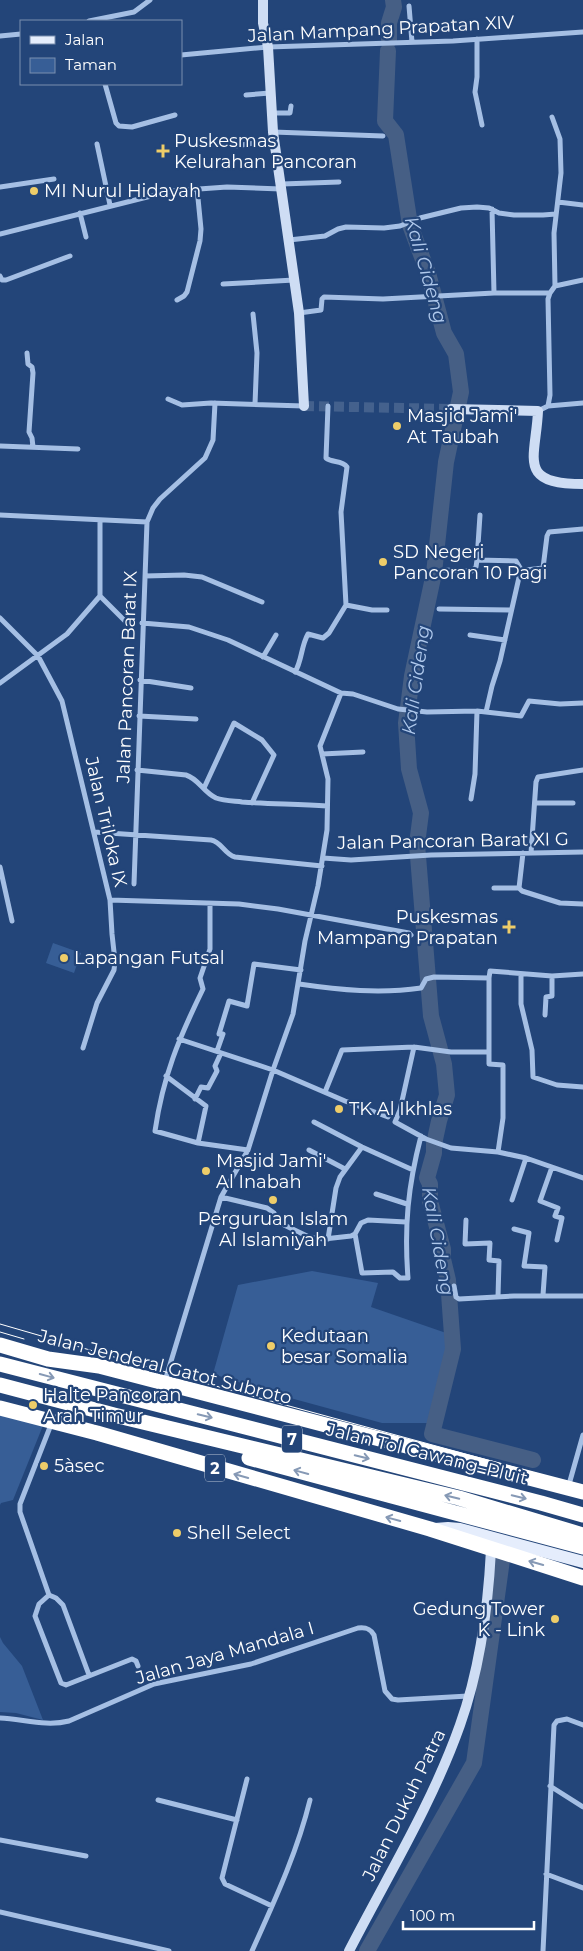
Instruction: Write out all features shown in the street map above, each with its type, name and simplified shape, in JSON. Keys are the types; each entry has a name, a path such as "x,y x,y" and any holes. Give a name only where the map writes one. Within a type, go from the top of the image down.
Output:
{"highway":[{"name":"Jalan Jenderal Gatot Subroto","path":"0,1345 48,1359 99,1366 583,1492"},
{"name":"Jalan Tol Cawang–Pluit","path":"0,1364 541,1502 583,1515"},
{"name":"Jalan Tol Cawang–Pluit","path":"0,1385 114,1415 459,1498 583,1535"},
{"name":"2","path":"0,1408 105,1435 430,1529 583,1578"},
{"path":"114,1415 276,1466 469,1518 517,1528 583,1547"},
{"path":"469,1518 507,1534 583,1554"}],"main road":[{"path":"430,1529 460,1529 583,1562"}],"street":[{"path":"94,20 134,12 150,0"},
{"path":"168,399 182,405 215,403 304,406 299,313 274,136 268,47 263,23 263,0"},
{"path":"410,6 412,42"},
{"name":"Jalan Mampang Prapatan XIV","path":"182,55 268,47 477,39 583,32"},
{"path":"0,36 20,34"},
{"path":"477,39 475,92 482,125"},
{"path":"105,85 116,123 119,126 132,126 175,115"},
{"path":"246,95 271,93"},
{"path":"272,114 290,113 291,106"},
{"path":"548,406 551,383 550,293 555,286 554,233 561,150 560,139 552,117"},
{"path":"235,146 274,136 382,136"},
{"path":"97,144 110,205"},
{"path":"0,187 54,179"},
{"path":"0,234 171,191 197,188 282,187 339,182"},
{"path":"178,300 188,292 200,241 201,229 197,188"},
{"path":"558,202 583,205"},
{"path":"288,240 324,236 346,227 384,228 400,226 418,219 461,208 477,207 514,215 543,216 556,214"},
{"path":"492,209 494,293"},
{"path":"80,213 86,237"},
{"path":"0,276 2,280 6,280 70,256"},
{"path":"223,284 294,280"},
{"path":"555,286 583,280"},
{"path":"299,313 321,310 324,297 383,299 494,293 550,293"},
{"path":"253,314 257,353 254,404"},
{"path":"27,353 28,364 32,367 33,373 29,432 33,447"},
{"path":"0,515 147,522 153,508 160,499 205,458 213,440 215,403"},
{"path":"451,409 538,411 548,406 583,403"},
{"path":"295,672 308,634 323,638 329,633 346,605 341,512 347,467 343,463 326,458 328,406"},
{"path":"538,411 532,460 536,472 544,478 556,482 583,484"},
{"path":"0,446 78,449"},
{"path":"443,570 472,571 476,568 480,515"},
{"path":"0,683 67,634 100,596 100,520"},
{"name":"Jalan Pancoran Barat IX","path":"134,884 147,522"},
{"path":"486,712 505,640 518,576 522,572 543,568 549,532 583,529"},
{"path":"477,560 516,561 522,572"},
{"path":"145,576 202,576 262,602"},
{"path":"100,596 128,624"},
{"path":"346,605 372,610 388,610"},
{"path":"439,609 511,610"},
{"name":"Jalan Triloka IX","path":"0,618 38,656 58,690 65,708 110,900 116,961 114,970 94,1012 83,1048"},
{"path":"142,623 189,626 228,640 340,693 353,694 398,708 427,712 477,711 522,716 529,701 560,704 583,703"},
{"path":"263,657 276,635"},
{"path":"470,635 505,640"},
{"path":"140,680 191,688"},
{"path":"164,1384 221,1197 248,1150 273,1070 291,1022 305,941 324,858 327,830 328,779 320,746 340,693"},
{"path":"472,799 477,711"},
{"path":"139,716 196,719"},
{"path":"204,788 234,723 262,740 274,755 252,803"},
{"path":"322,754 363,752"},
{"path":"137,770 186,775 197,780 215,798 252,803 327,806"},
{"path":"531,852 536,782 538,777 583,770"},
{"path":"535,803 573,803"},
{"path":"94,832 211,840 220,844 228,855 235,857 322,866"},
{"name":"Jalan Pancoran Barat XI G","path":"324,858 352,860 431,855 583,852"},
{"path":"519,888 522,853"},
{"path":"0,867 12,921"},
{"path":"494,888 519,888 522,891 560,903 583,904"},
{"path":"110,900 239,904 312,914 409,933 411,935"},
{"path":"210,904 210,949 200,978 204,989 179,1039 166,1076 154,1131 198,1143 248,1150"},
{"path":"195,1099 201,1087 208,1088 218,1071 215,1066 223,1034 219,1034 229,1001 247,1006 254,964 301,970"},
{"path":"498,1152 502,1118 503,1065 489,1064 490,972 552,976 583,974"},
{"path":"521,975 521,1004 532,1050 533,1077 541,1078 557,1085 583,1087"},
{"path":"545,1015 546,996 552,996 552,976"},
{"path":"299,984 345,990 399,991 421,988 426,979 434,977 489,978"},
{"path":"179,1039 273,1070 388,1118"},
{"path":"325,1092 342,1050 414,1047 451,1052 489,1052"},
{"path":"414,1047 400,1110 395,1122 424,1138 451,1148 498,1152 526,1158 583,1178"},
{"path":"166,1076 205,1105 206,1108 198,1143"},
{"path":"314,1122 362,1147 413,1170"},
{"path":"406,1222 368,1220 361,1223 355,1234 362,1273 393,1272 400,1278 408,1278 407,1204 413,1170 424,1138"},
{"path":"328,1239 336,1188 340,1177 362,1147"},
{"path":"309,1150 345,1169"},
{"path":"512,1200 526,1158"},
{"path":"552,1167 540,1201 558,1208 556,1216 562,1218 557,1240"},
{"path":"376,1194 407,1204"},
{"path":"221,1197 267,1208 274,1213 280,1224 309,1237 328,1239 355,1234"},
{"path":"466,1220 465,1244 490,1243 489,1260 499,1261 498,1296"},
{"path":"514,1229 528,1233 524,1266 545,1267 543,1295"},
{"path":"454,1286 458,1299 498,1296 583,1296"},
{"path":"53,1422 20,1504 20,1512 49,1595 56,1598 63,1605 89,1675"},
{"path":"568,1488 583,1435"},
{"name":"Jalan Dukuh Patra","path":"349,1951 436,1784 460,1725 482,1641 492,1550"},
{"path":"49,1595 39,1604 36,1616 61,1683 66,1685 132,1659 136,1660 138,1666"},
{"name":"Jalan Jaya Mandala I","path":"0,1718 20,1718 43,1723 63,1722 154,1684 251,1664 364,1627 372,1631 374,1635 386,1691 392,1699 468,1696"},
{"path":"543,1951 554,1725 557,1721 567,1719 583,1725"},
{"path":"248,1779 222,1878 225,1884 272,1906"},
{"path":"550,1786 583,1807"},
{"path":"158,1800 237,1820"},
{"path":"252,1951 302,1832 310,1800"},
{"path":"0,1840 86,1856"},
{"path":"546,1874 583,1888"},
{"path":"0,1912 169,1951"}],"green space":[{"name":"Lapangan Futsal","path":"53,943 81,953 74,973 46,963"},
{"path":"312,1271 378,1283 371,1307 449,1334 441,1381 429,1423 382,1423 272,1393 213,1374 238,1285"},
{"path":"0,1412 44,1423 13,1500 1,1503 0,1505"},
{"path":"0,1637 22,1666 43,1720 16,1713 0,1712"}],"waterway":[{"name":"Kali Cideng","path":"389,40 389,23 394,7 393,0"},
{"name":"Kali Cideng","path":"388,51 385,121 396,135 410,225 428,273 444,333 456,354 461,392 446,462 434,573 412,676 406,723 409,769 421,813 417,844 431,1016 444,1064 447,1095 439,1121 434,1153 427,1178 430,1184 430,1201 443,1249 443,1259 448,1280 453,1349 432,1434 533,1460"},
{"path":"367,1951 474,1763 502,1560"}],"tunnel":[{"path":"304,406 451,409"}],"tram line":[{"path":"0,1324 190,1379 583,1486"},
{"path":"0,1332 24,1339"}],"place":[{"name":"Puskesmas Kelurahan Pancoran","path":"163,151"},
{"name":"MI Nurul Hidayah","path":"34,191"},
{"name":"Masjid Jami' At Taubah","path":"397,426"},
{"name":"SD Negeri Pancoran 10 Pagi","path":"383,562"},
{"name":"Puskesmas Mampang Prapatan","path":"509,927"},
{"name":"Lapangan Futsal","path":"64,958"},
{"name":"TK Al Ikhlas","path":"339,1109"},
{"name":"Masjid Jami' Al Inabah","path":"206,1171"},
{"name":"Perguruan Islam Al Islamiyah","path":"273,1200"},
{"name":"Kedutaan besar Somalia","path":"271,1346"},
{"name":"Halte Pancoran Arah Timur","path":"33,1405"},
{"name":"5àsec","path":"44,1466"},
{"name":"Shell Select","path":"177,1533"},
{"name":"Gedung Tower K - Link","path":"555,1619"}]}
